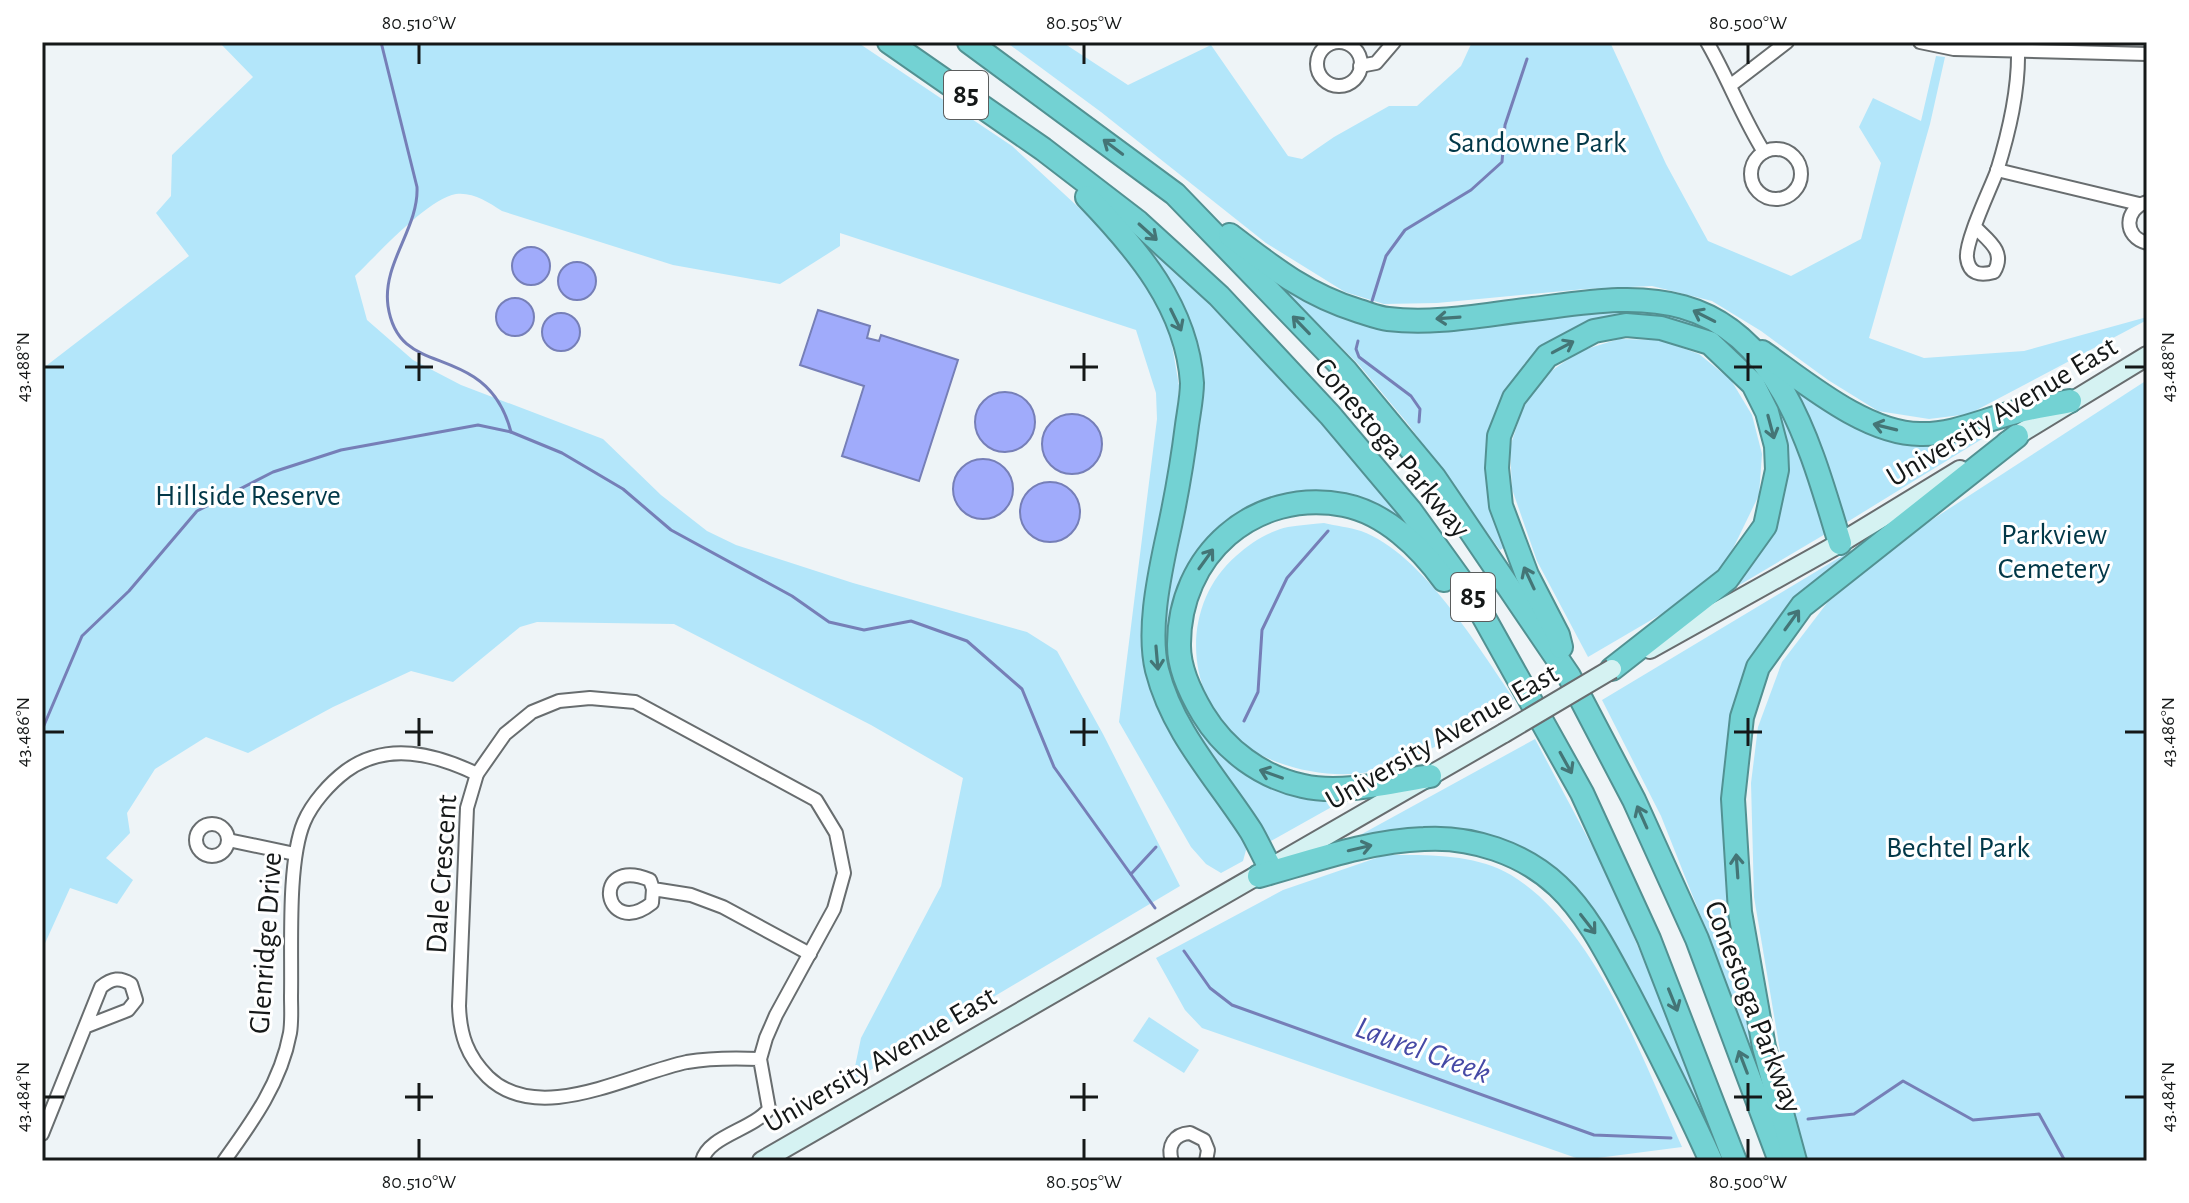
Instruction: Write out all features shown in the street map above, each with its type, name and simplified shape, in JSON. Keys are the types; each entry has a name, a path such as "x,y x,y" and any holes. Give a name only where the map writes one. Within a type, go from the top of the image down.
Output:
{"highway":[{"name":"Conestoga Parkway","path":"889,42 1043,149 1138,222 1219,296 1330,415 1410,510 1472,596 1582,793 1643,925 1735,1161"},
{"name":"Conestoga Parkway","path":"969,42 1175,194 1346,371 1434,477 1569,676 1634,800 1697,939 1780,1161"},
{"path":"1043,149 1135,247 1158,282 1184,337 1192,384 1178,486 1162,562 1155,626 1157,668 1172,714 1190,745 1253,834 1264,873 1364,847 1425,839 1476,843 1520,859 1559,886 1598,937 1678,1087 1711,1161"},
{"path":"1175,194 1288,279 1331,303 1387,319 1446,319 1623,300 1683,307 1704,315 1830,400 1873,424 1918,434 1967,429 2015,412 2070,401"},
{"path":"1569,676 1558,635 1527,575 1501,506 1497,468 1499,436 1514,398 1547,356 1594,331 1626,325 1661,328 1710,343 1753,384 1767,412 1776,446 1777,470 1765,526 1727,579 1612,669"},
{"path":"1751,345 1793,411 1815,464 1840,543"},
{"path":"1795,1161 1764,1047 1740,912 1733,799 1742,717 1758,667 1802,606 2017,436"},
{"path":"1430,776 1350,788 1304,787 1255,768 1215,735 1190,693 1178,648 1181,616 1192,580 1207,555 1232,529 1261,511 1304,503 1345,505 1380,519 1409,540 1435,568 1470,618 1511,662"}],"main road":[{"name":"University Avenue East","path":"762,1161 1612,669 1840,543 2147,356"}],"street":[{"path":"1360,66 1376,63 1394,42"},
{"path":"1707,42 1764,152"},
{"path":"1731,85 1787,42"},
{"path":"1920,42 1954,49 2147,54"},
{"path":"1976,228 1997,170 2013,108 2018,50"},
{"path":"1781,149 1796,158 1801,168 1801,179 1790,195 1775,199 1764,196 1753,185 1752,168 1764,152 1781,149"},
{"path":"1997,170 2143,203"},
{"path":"2143,203 2132,211 2129,220 2134,238 2147,243"},
{"name":"Dale Crescent","path":"702,1161 707,1148 761,1119 769,1109 760,1059 776,1015 834,909 844,873 836,833 816,800 635,702 590,698 559,701 532,712 505,734 477,774 467,808 459,1006 460,1030 466,1049 494,1083 514,1093 540,1100 576,1094 688,1062 760,1059"},
{"name":"Glenridge Drive","path":"224,1161 268,1097 290,1032 295,854 304,821 332,782 361,761 400,751 451,761 477,774"},
{"path":"228,840 295,854"},
{"path":"653,889 691,895 723,907 810,954"},
{"path":"42,1134 87,1026"},
{"path":"1172,1161 1169,1152 1172,1141 1190,1133 1204,1140 1208,1150 1206,1161"}],"green space":[{"name":"Hillside Reserve","path":"219,42 857,42 1012,146 1125,250 1169,327 1179,386 1175,435 1151,573 1146,668 1244,838 1246,850 1243,861 1221,873 1206,864 1191,847 1119,722 1157,419 1156,393 1136,330 840,233 840,246 780,284 673,265 502,211 474,196 456,194 444,198 417,217 355,276 367,320 413,360 461,385 603,439 661,495 707,531 736,545 853,583 1027,632 1057,651 1180,886 852,1081 861,1038 941,886 963,778 871,725 674,624 537,622 520,627 453,682 411,671 333,707 248,753 206,737 155,769 127,813 130,833 106,858 133,880 117,904 70,888 42,950 42,369 189,256 156,213 171,196 172,155 253,77"},
{"name":"Sandowne Park","path":"1006,42 1062,42 1128,85 1211,45 1288,156 1302,159 1389,106 1417,106 1461,66 1472,42 1610,42 1666,164 1708,241 1791,276 1861,239 1881,163 1859,127 1873,98 1921,121 1936,56 1945,57 1930,124 1869,338 1924,358 2024,351 2147,317 2147,320 1969,414 1929,419 1878,411 1712,301 1652,286 1437,303 1384,304 1345,292 1266,243 1101,112"},
{"path":"1156,253 1248,341 1325,425 1400,514 1396,518 1362,500 1340,493 1307,491 1275,497 1246,509 1220,528 1199,551 1183,578 1173,609 1171,642 1184,677 1219,748 1353,795 1271,841 1177,707 1162,666 1162,615 1195,421 1151,258"},
{"path":"1287,285 1319,305 1514,319 1656,307 1713,322 1742,345 1794,429 1827,533 1736,587 1752,560 1784,461 1730,349 1701,328 1664,317 1584,325 1548,343 1525,363 1496,410 1486,452 1490,502 1505,547 1500,550 1408,424 1359,365 1284,290"},
{"path":"1619,339 1660,340 1699,354 1731,380 1752,415 1762,454 1759,495 1725,565 1682,602 1588,657 1537,561 1512,489 1510,447 1523,407 1547,374 1580,351"},
{"name":"Bechtel Park","path":"2147,380 2147,1161 1808,1161 1789,1104 1754,897 1751,783 1758,727 1782,662 1827,603 1907,536"},
{"path":"1788,382 1837,410 1976,433 1982,439 1844,524"},
{"path":"1324,523 1361,531 1384,542 1406,559 1447,604 1514,699 1422,753 1382,769 1362,773 1331,774 1299,769 1268,758 1241,742 1222,723 1208,700 1200,675 1196,650 1198,624 1205,599 1218,576 1254,542 1281,529"},
{"path":"1847,553 1851,558 1785,615 1729,787 1765,1074 1758,1076 1722,970 1661,816 1602,700"},
{"path":"1535,739 1608,876 1714,1127 1705,1129 1597,923 1517,850 1351,840"},
{"path":"1385,855 1450,857 1481,863 1511,875 1541,898 1568,927 1613,998 1682,1147 1582,1160 1202,1028 1185,1010 1156,958 1283,890"},
{"path":"1149,1017 1199,1050 1184,1073 1133,1041"}],"water":[{"path":"531,247 544,253 550,266 544,279 531,285 518,279 512,266 518,253"},
{"path":"577,262 590,268 596,281 590,294 577,300 564,294 558,281 564,268"},
{"path":"515,298 528,304 534,317 528,330 515,336 502,330 496,317 502,304"},
{"path":"818,310 870,326 867,338 879,341 881,335 958,360 919,481 842,456 864,386 800,365"},
{"path":"561,313 574,319 580,332 574,345 561,351 548,345 542,332 548,319"},
{"path":"1005,392 1017,394 1026,401 1033,410 1033,434 1026,443 1017,450 1005,452 993,450 984,443 977,434 975,422 977,410 984,401 993,394"},
{"path":"1072,414 1084,416 1093,423 1100,432 1100,456 1093,465 1084,472 1072,474 1060,472 1051,465 1044,456 1042,444 1044,432 1051,423 1060,416"},
{"path":"983,459 995,461 1004,468 1011,477 1011,501 1004,510 995,517 983,519 971,517 962,510 955,501 953,489 955,477 962,468 971,461"},
{"path":"1050,482 1062,484 1071,491 1078,500 1078,524 1071,533 1062,540 1050,542 1038,540 1029,533 1022,524 1020,512 1022,500 1029,491 1038,484"}],"waterway":[{"path":"381,42 417,187 412,217 390,275 388,306 393,324 409,346 460,369 487,388 502,408 511,432"},
{"path":"1372,301 1386,256 1405,230 1471,190 1502,162 1505,125 1527,59"},
{"path":"1358,341 1356,349 1359,357 1411,396 1420,409 1419,422"},
{"path":"42,730 82,636 129,591 197,511 273,472 341,450 478,425 511,432 562,453 623,489 671,530 792,596 829,622 864,630 911,621 967,641 1022,689 1054,767 1155,908"},
{"path":"1244,721 1258,692 1262,630 1287,578 1328,531"},
{"path":"1131,874 1156,847"},
{"name":"Laurel Creek","path":"1184,951 1210,988 1232,1005 1594,1135 1671,1138"},
{"name":"Laurel Creek","path":"1808,1119 1854,1114 1903,1081 1973,1120 2039,1114 2065,1161"}],"park label":[{"name":"Parkview Cemetery","path":"2054,552"}]}
